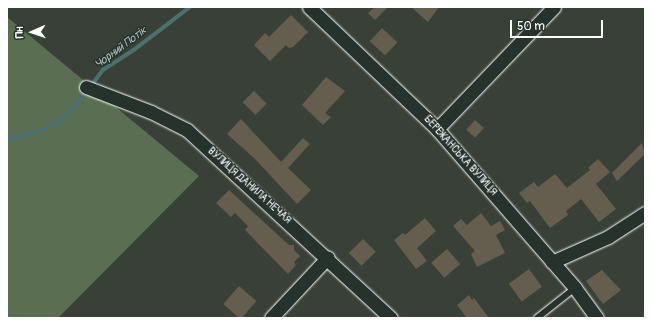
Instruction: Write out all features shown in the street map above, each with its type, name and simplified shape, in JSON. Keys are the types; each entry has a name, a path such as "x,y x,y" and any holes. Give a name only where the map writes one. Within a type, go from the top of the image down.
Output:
{"street":[{"name":"БЕРЕЖАНСЬКА ВУЛИЦЯ","path":"309,7 438,129 575,288 597,318"},
{"path":"438,129 552,8"},
{"name":"ВУЛИЦЯ ДАНИЛА НЕЧАЯ","path":"89,89 151,112 187,130 328,257 392,318"},
{"path":"552,262 608,237 645,213"},
{"path":"271,318 328,257"}],"lane":[{"path":"537,318 575,288"}],"green space":[{"path":"7,17 199,176 58,318 7,318"}],"building":[{"path":"375,7 388,7 375,20 368,13"},
{"path":"411,7 439,7 428,22"},
{"path":"291,15 308,32 293,47 289,48 286,45 270,61 254,45 265,33 269,37"},
{"path":"382,28 397,42 385,55 370,41"},
{"path":"326,77 345,91 325,113 331,117 323,125 302,105"},
{"path":"254,91 267,104 255,115 243,102"},
{"path":"241,119 281,162 303,138 310,144 288,168 311,190 297,204 255,159 227,134"},
{"path":"475,120 484,128 475,138 466,130"},
{"path":"642,143 645,154 617,181 612,173"},
{"path":"598,159 610,172 596,184 616,209 599,222 581,199 566,211 568,215 550,228 530,201 527,203 519,193 534,182 538,187 555,174 567,188 590,170 588,168"},
{"path":"229,190 289,245 294,245 294,250 300,256 294,262 296,265 288,274 245,230 248,226 235,213 231,217 216,203"},
{"path":"481,213 491,226 500,221 505,230 496,235 505,253 477,267 471,254 475,251 453,226 461,219 467,225"},
{"path":"425,218 436,231 417,248 427,261 416,269 394,240 403,233 405,235"},
{"path":"363,239 376,252 362,266 349,253"},
{"path":"447,249 460,264 444,278 431,263"},
{"path":"529,269 542,287 522,301 509,284"},
{"path":"602,270 621,290 603,304 586,281"},
{"path":"239,286 256,301 242,318 239,318 223,304"},
{"path":"469,295 472,300 474,298 489,318 467,318 457,305"}],"waterway":[{"name":"Чорний Потік","path":"7,140 42,130 61,121 76,106 103,70 134,50 190,7"}]}
